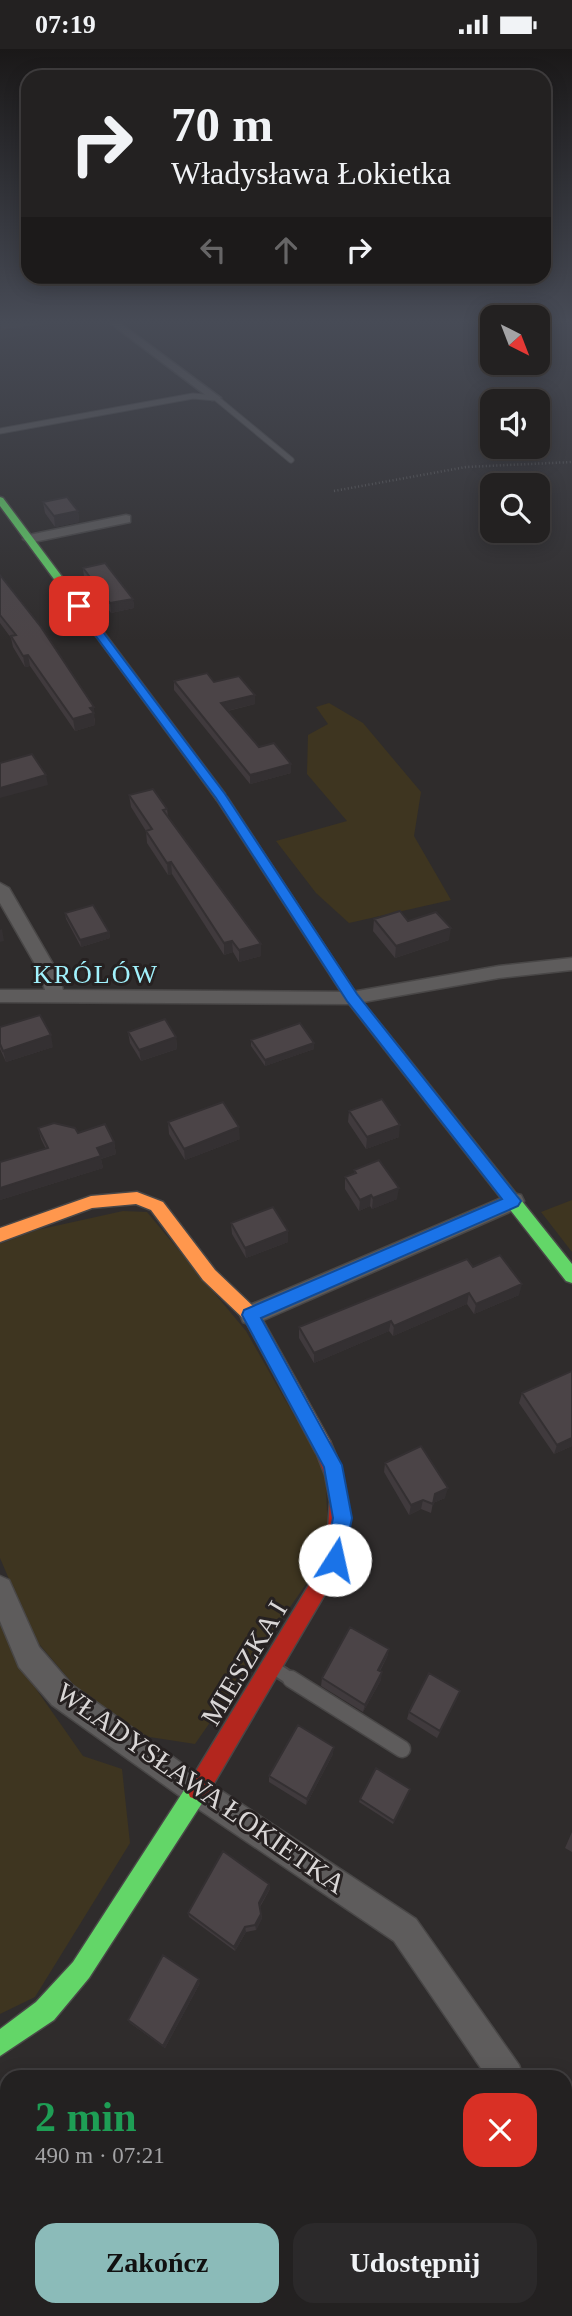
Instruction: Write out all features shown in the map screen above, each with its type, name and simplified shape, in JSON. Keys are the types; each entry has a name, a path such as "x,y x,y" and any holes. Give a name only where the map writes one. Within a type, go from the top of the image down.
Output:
{"street":[{"path":"0,500 221,797 352,998 572,1276"},
{"path":"29,539 126,519"},
{"path":"0,888 48,971 56,996"},
{"path":"0,996 352,998 499,972 572,964"},
{"name":"MIESZKA I","path":"0,1235 91,1202 137,1198 156,1206 209,1275 251,1315 333,1465 342,1518 335,1560 198,1791 62,1995 29,2026 0,2044"},
{"path":"251,1315 513,1201"},
{"name":"WŁADYSŁAWA ŁOKIETKA","path":"3,1605 29,1657 62,1695 198,1791 405,1930 502,2070"}],"lane":[{"path":"253,429 291,460"},
{"path":"272,1667 402,1749"}],"path":[{"path":"334,491 466,467 572,462"}],"shaded area":[{"path":"329,703 363,723 421,792 414,836 451,900 349,923 316,893 276,841 347,821 307,774 308,735 328,724 316,707"},
{"path":"572,1200 572,1252 541,1212"},
{"path":"123,1211 147,1212 246,1331 325,1470 329,1551 195,1744 130,1734 73,1684 34,1638 0,1558 0,1244 37,1230"},
{"path":"0,1616 20,1666 83,1756 122,1769 130,1843 35,1997 0,2014"}],"building":[{"path":"67,497 78,511 54,516 43,502"},
{"path":"105,563 133,599 110,603 83,568"},
{"path":"0,575 41,627 94,707 90,708 94,713 73,719 28,655 23,656 11,636 16,635 0,615"},
{"path":"207,673 214,682 239,676 255,695 221,703 259,747 274,743 291,764 250,775 174,681"},
{"path":"32,754 46,775 0,788 0,763"},
{"path":"153,789 167,809 163,810 261,944 239,950 232,941 224,943 171,862 167,863 146,831 152,829 129,795"},
{"path":"93,905 109,932 80,940 65,913"},
{"path":"400,911 408,921 436,912 451,928 396,946 374,919"},
{"path":"40,1015 51,1035 3,1051 0,1044 0,1027"},
{"path":"165,1019 176,1037 139,1050 128,1032"},
{"path":"300,1023 314,1043 265,1060 251,1040"},
{"path":"382,1099 400,1125 367,1137 349,1111"},
{"path":"223,1102 239,1127 184,1149 168,1122"},
{"path":"54,1123 75,1128 78,1133 105,1124 114,1142 97,1148 101,1156 0,1188 0,1162 48,1148 38,1128"},
{"path":"379,1160 399,1188 360,1200 345,1177 356,1173 354,1170"},
{"path":"273,1207 288,1231 245,1248 231,1223"},
{"path":"500,1255 522,1284 476,1304 469,1293 394,1326 391,1321 314,1353 299,1327 467,1259 473,1267"},
{"path":"572,1371 572,1438 557,1445 522,1393"},
{"path":"421,1446 448,1488 435,1494 433,1504 423,1500 411,1505 385,1463"},
{"path":"350,1627 389,1649 378,1670 382,1672 365,1705 322,1678"},
{"path":"429,1673 460,1691 440,1731 409,1712"},
{"path":"298,1725 334,1747 307,1799 269,1776"},
{"path":"376,1768 410,1789 394,1821 360,1799"},
{"path":"223,1851 269,1884 259,1903 261,1914 255,1925 245,1927 234,1947 188,1913"},
{"path":"163,1955 199,1979 163,2046 128,2020"}],"traffic: fast":[{"path":"0,500 221,797"},
{"path":"398,1056 572,1276"},
{"path":"0,2044 45,2011 81,1970 198,1789"}],"traffic: slow":[{"path":"221,797 352,998 398,1056"},
{"path":"0,1235 91,1202 137,1198 157,1206 209,1275 251,1315 323,1447"}],"traffic: jam":[{"path":"198,1789 335,1560 340,1502 335,1475 323,1447"}],"district":[{"name":"KRÓLÓW","path":"96,974"}],"route":[{"path":"79,606 221,797 352,998 513,1201 251,1315 333,1465 342,1518 335,1560"}]}
